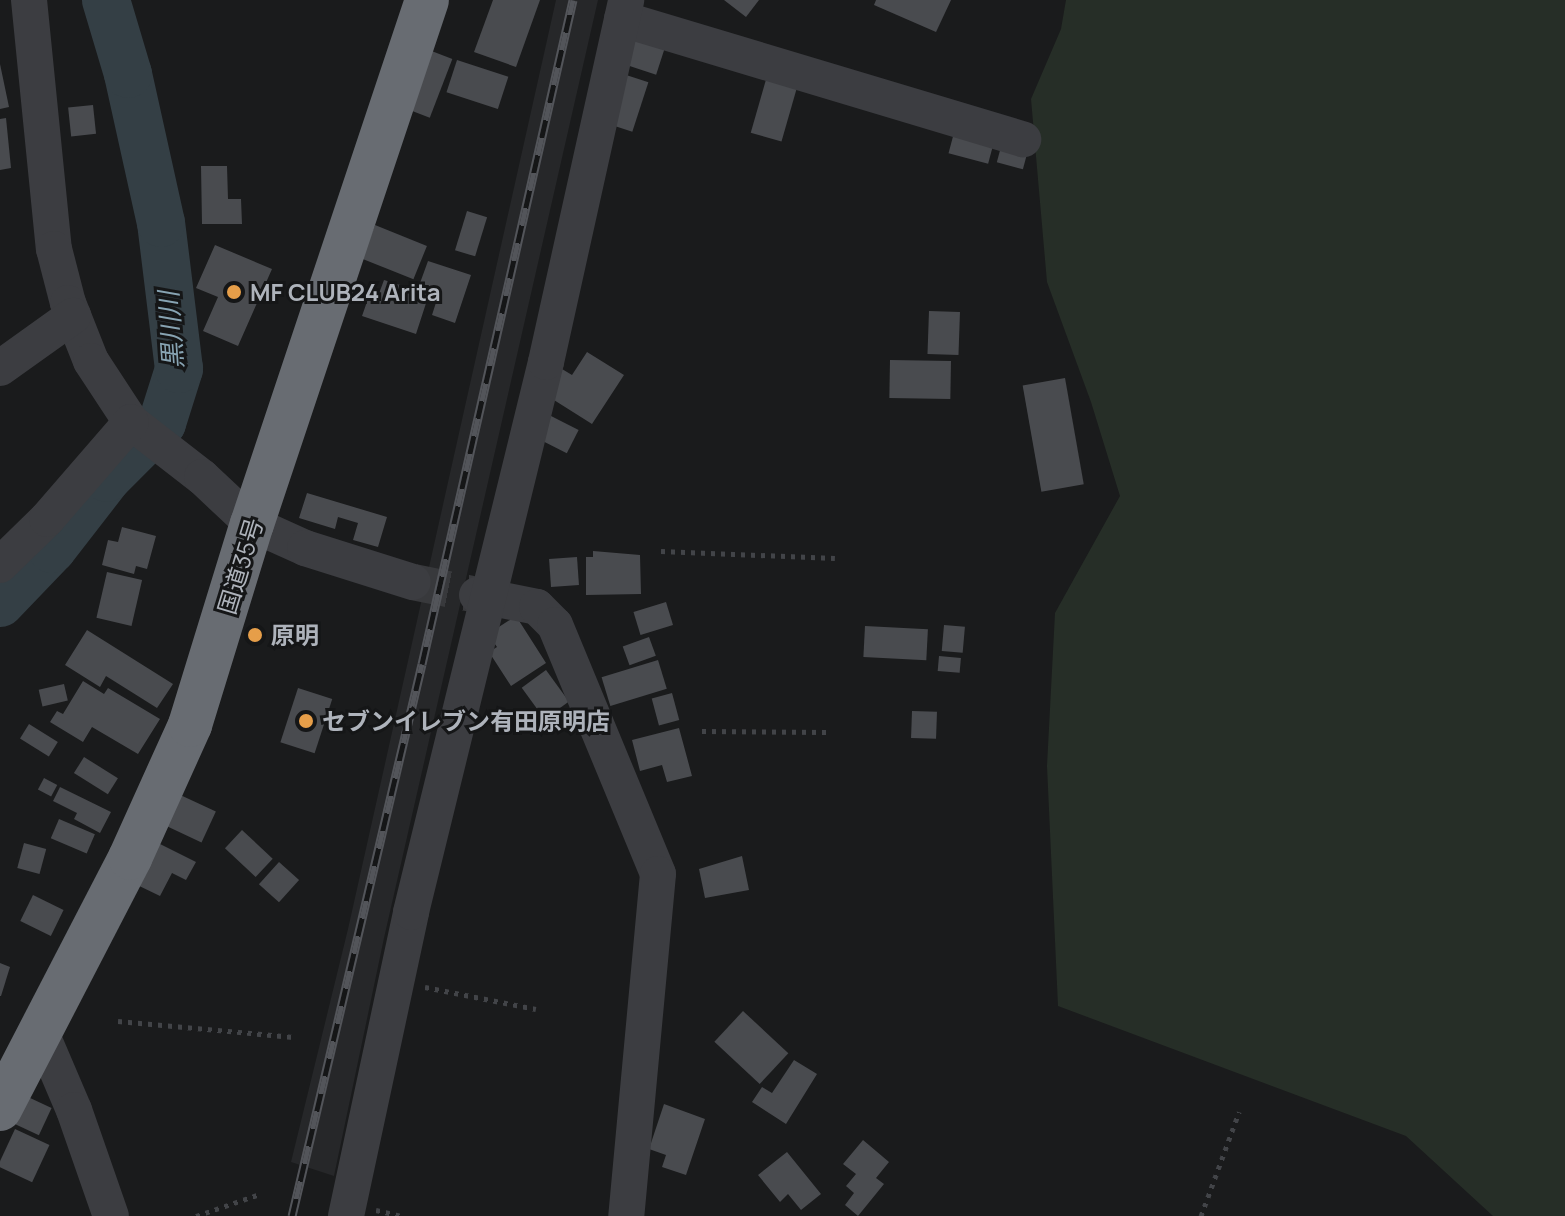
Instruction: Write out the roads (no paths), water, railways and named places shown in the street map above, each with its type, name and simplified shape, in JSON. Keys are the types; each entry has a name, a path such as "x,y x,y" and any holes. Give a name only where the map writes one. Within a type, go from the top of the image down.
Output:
{"highway":[{"name":"国道35号","path":"0,1109 39,1028 130,858 190,725 252,524 427,0"}],"street":[{"path":"29,0 54,249 73,316 91,361 131,422 202,477 252,524 305,548 413,582"},
{"path":"358,1213 350,1207 411,912 624,10 1023,139"},
{"path":"0,368 73,316"},
{"path":"0,565 47,519 131,422"},
{"path":"484,596 537,607 555,625 658,874 626,1216"},
{"path":"39,1028 74,1110 111,1216"}],"waterway":[{"name":"黒川川","path":"0,603 52,549 107,478 162,423 179,369 161,223 128,74 106,0"}],"tunnel":[{"path":"413,582 477,595"}],"railway":[{"path":"292,1216 573,0"}],"place":[{"name":"MF CLUB24 Arita","path":"234,292"},
{"name":"原明","path":"255,635"},
{"name":"セブンイレブン有田原明店","path":"306,721"}]}
